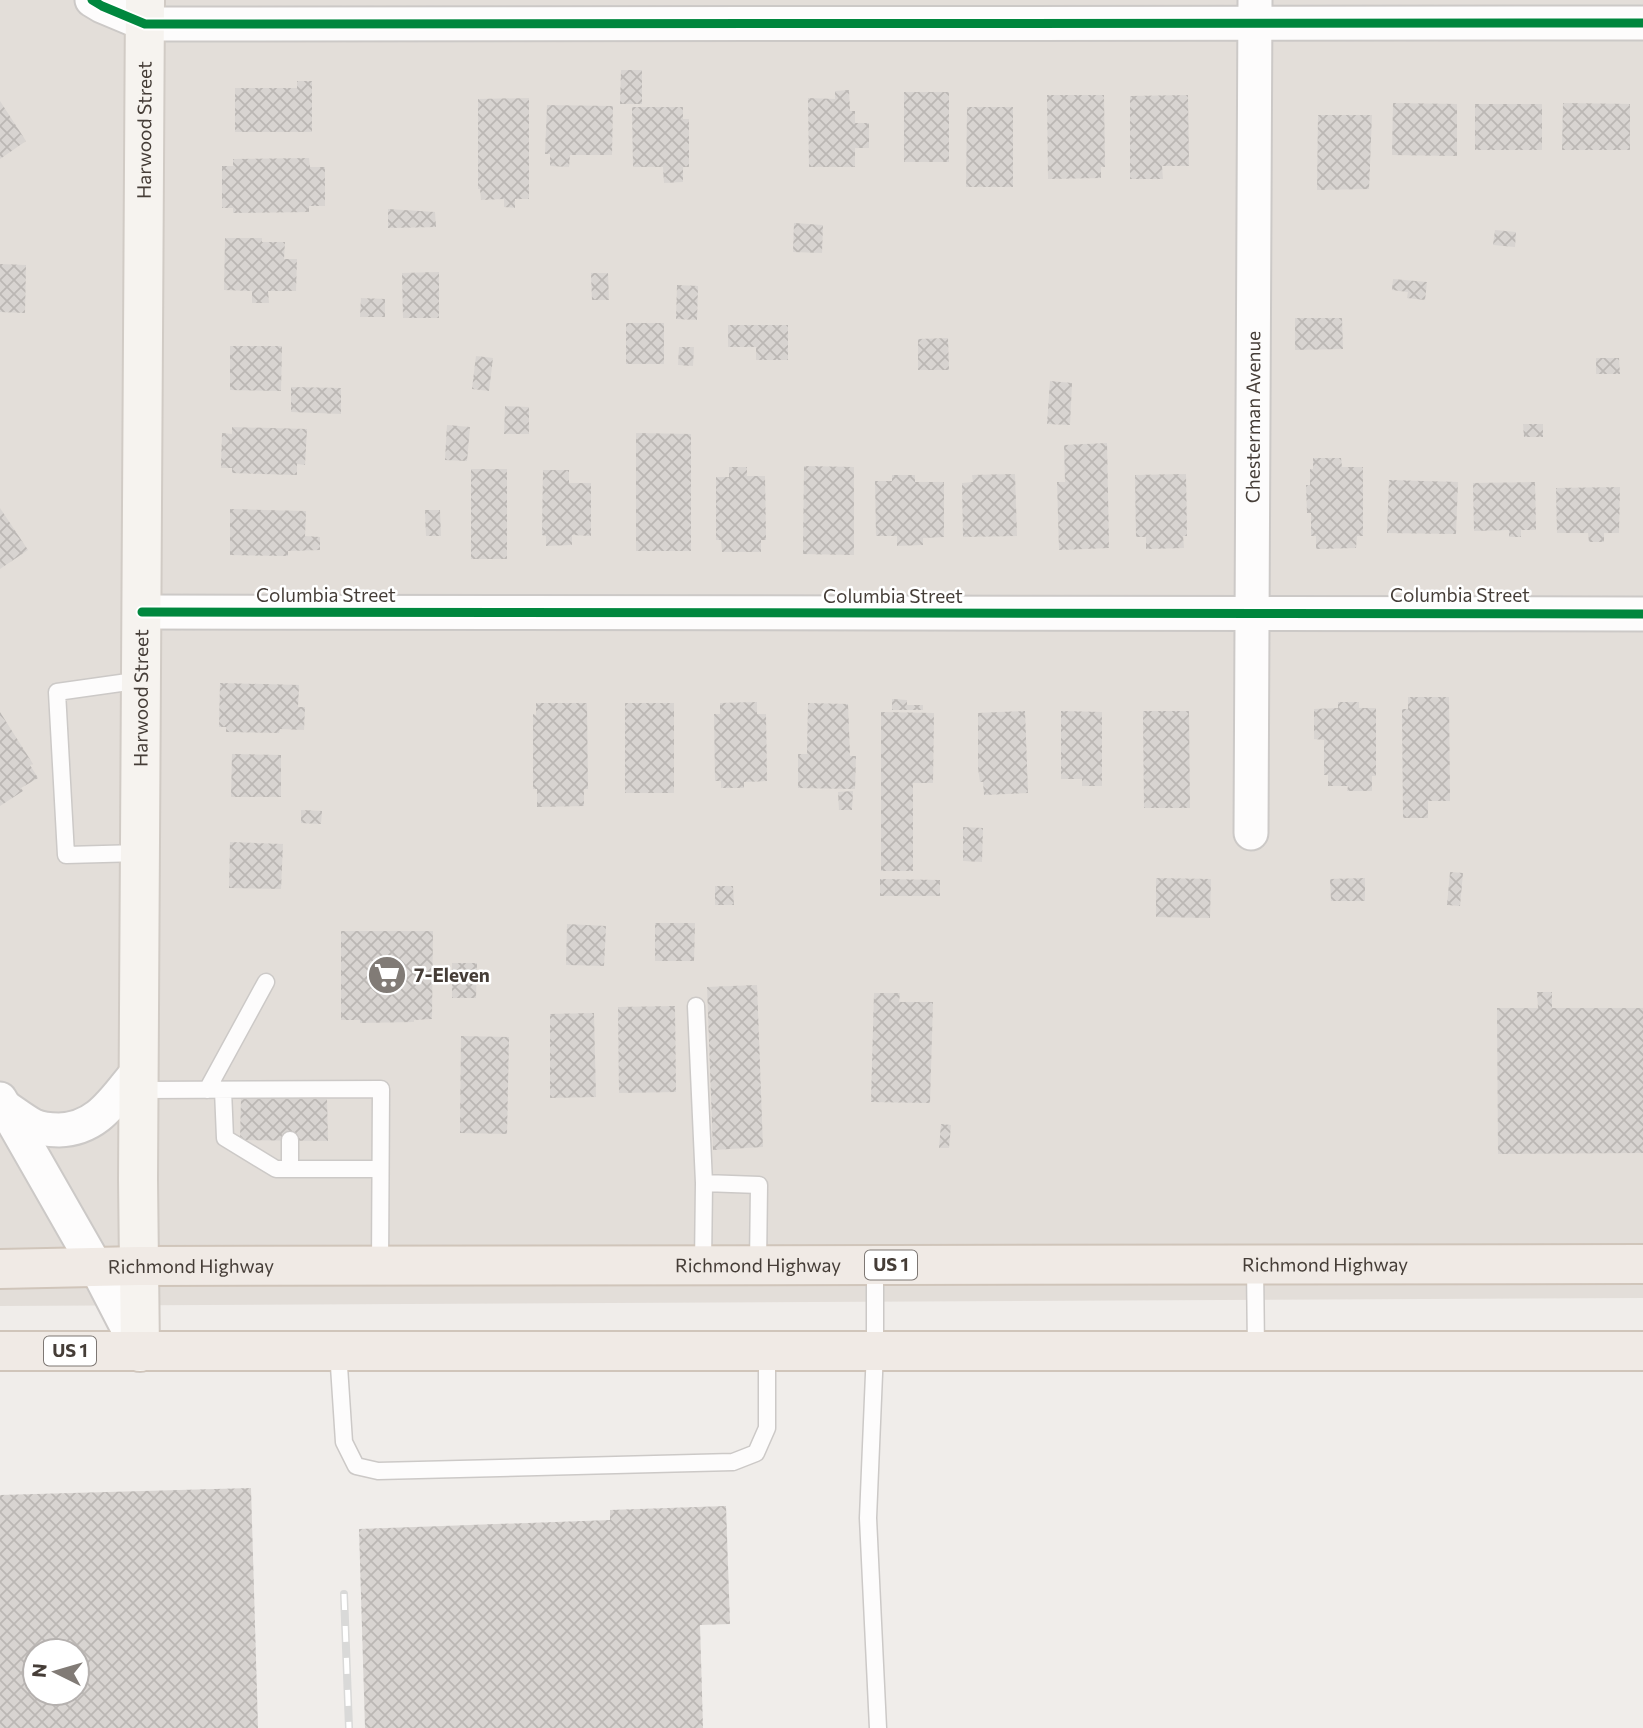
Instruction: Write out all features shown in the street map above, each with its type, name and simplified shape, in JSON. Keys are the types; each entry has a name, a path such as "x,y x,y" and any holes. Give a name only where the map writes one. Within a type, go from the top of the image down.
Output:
{"main road":[{"name":"Richmond Highway","path":"0,1269 139,1266 1643,1264"},
{"name":"US 1","path":"0,1351 1643,1351"}],"street":[{"path":"92,0 102,6 145,12 1255,11 1643,23"},
{"name":"Chesterman Avenue","path":"1251,833 1255,11"},
{"name":"Harwood Street","path":"140,1352 145,12"},
{"name":"Columbia Street","path":"142,612 1643,614"},
{"path":"2,1103 33,1126 77,1128 88,1125 139,1080"},
{"path":"2,1103 96,1267 140,1352"}],"lane":[{"path":"141,853 66,855 57,692 142,680"},
{"path":"266,982 215,1090 225,1138 276,1169 379,1169"},
{"path":"695,1006 704,1183 703,1265"},
{"path":"139,1080 215,1090 290,1094 381,1089 380,1267"},
{"path":"290,1140 290,1169"},
{"path":"704,1183 759,1185 758,1265"},
{"path":"1255,1263 1256,1350"},
{"path":"875,1265 875,1350 868,1518 878,1728"},
{"path":"338,1351 344,1442 356,1466 378,1471 733,1462 756,1453 767,1428 766,1350"}],"shaded area":[{"path":"0,0 1643,0 1643,1298 0,1306"}],"building":[{"path":"621,70 642,70 642,104 620,104"},
{"path":"297,81 312,81 312,132 235,132 235,88 297,88"},
{"path":"849,90 850,111 855,111 855,123 869,123 869,148 855,148 855,167 809,167 808,98 835,99 835,91"},
{"path":"904,92 949,92 949,162 904,162"},
{"path":"1047,95 1104,95 1105,167 1101,167 1101,178 1048,179"},
{"path":"1188,95 1189,166 1162,166 1163,179 1130,179 1130,96"},
{"path":"529,98 529,199 515,199 515,208 504,207 504,199 481,200 478,189 478,99"},
{"path":"0,101 26,141 0,159"},
{"path":"1393,103 1457,104 1457,156 1392,155"},
{"path":"1563,103 1630,104 1630,150 1562,150"},
{"path":"1475,104 1542,104 1542,150 1475,150"},
{"path":"547,105 613,106 612,155 570,155 569,167 550,166 550,154 545,154"},
{"path":"632,107 683,107 683,119 689,119 689,167 683,167 683,182 664,183 663,167 633,167"},
{"path":"967,107 1013,107 1013,187 966,187"},
{"path":"1318,115 1372,115 1369,189 1317,190"},
{"path":"309,158 310,167 325,167 325,206 309,206 309,212 233,213 233,208 222,208 222,166 233,166 233,159"},
{"path":"388,209 435,212 436,227 388,228"},
{"path":"794,223 823,225 822,253 793,252"},
{"path":"1495,230 1516,232 1515,247 1493,245"},
{"path":"225,238 262,238 262,242 285,242 284,259 297,259 296,291 268,291 269,303 252,303 252,291 224,290"},
{"path":"0,264 26,265 25,313 0,312"},
{"path":"439,272 439,318 403,318 402,273"},
{"path":"591,273 608,273 609,300 592,300"},
{"path":"1393,279 1427,282 1425,300 1407,298 1408,292 1392,290"},
{"path":"677,285 698,286 697,320 676,319"},
{"path":"361,298 385,299 385,317 360,317"},
{"path":"1295,318 1342,318 1343,349 1295,350"},
{"path":"626,323 664,323 664,364 626,364"},
{"path":"728,325 788,325 788,360 756,360 756,347 728,347"},
{"path":"948,338 949,370 918,370 918,339"},
{"path":"230,346 282,346 281,391 230,390"},
{"path":"679,347 694,347 693,366 678,365"},
{"path":"476,356 493,358 489,391 472,389"},
{"path":"1596,358 1619,358 1620,374 1596,374"},
{"path":"1050,381 1072,383 1070,425 1047,424"},
{"path":"291,387 341,388 341,414 291,412"},
{"path":"505,406 529,407 529,434 504,434"},
{"path":"1523,424 1543,424 1543,437 1524,437"},
{"path":"447,425 470,427 467,461 445,460"},
{"path":"232,427 307,429 305,465 297,464 297,475 232,473 232,468 221,468 222,433 232,434"},
{"path":"636,433 691,434 691,551 636,551"},
{"path":"1107,443 1109,548 1059,550 1057,482 1065,482 1064,445"},
{"path":"1313,458 1341,458 1342,467 1363,467 1363,536 1357,536 1356,548 1316,549 1316,536 1311,536 1311,513 1307,513 1306,485 1310,485"},
{"path":"804,466 854,467 854,555 803,554"},
{"path":"729,467 747,467 747,476 765,476 766,540 761,540 761,552 722,552 721,540 716,540 716,477 729,477"},
{"path":"471,469 507,469 507,559 471,559"},
{"path":"543,470 569,470 569,483 591,483 591,536 572,535 572,545 546,546 546,536 542,535"},
{"path":"1015,474 1017,536 963,537 962,483 973,482 972,475"},
{"path":"1186,474 1187,536 1183,536 1184,548 1146,549 1146,537 1136,537 1135,475"},
{"path":"892,475 915,475 915,482 944,482 944,537 923,538 923,545 897,546 897,536 876,536 875,481 892,481"},
{"path":"1389,480 1458,482 1456,534 1387,533"},
{"path":"1535,482 1536,530 1521,530 1521,537 1509,537 1509,530 1474,531 1473,483"},
{"path":"1620,487 1619,533 1604,533 1604,542 1589,542 1588,533 1557,533 1556,488"},
{"path":"0,508 28,550 0,569"},
{"path":"230,509 306,511 305,536 320,537 320,550 288,551 288,556 230,555"},
{"path":"425,510 440,510 441,536 426,536"},
{"path":"220,683 299,685 298,707 305,707 304,730 280,729 279,733 226,732 226,727 219,727"},
{"path":"1408,697 1449,697 1450,801 1428,801 1428,818 1403,818 1402,709 1408,709"},
{"path":"892,699 907,700 907,705 923,705 923,710 892,710"},
{"path":"757,702 757,714 766,714 767,781 744,782 744,788 721,788 721,781 715,781 714,714 720,714 720,703"},
{"path":"1338,702 1359,702 1359,708 1376,708 1376,776 1372,776 1372,791 1347,791 1348,786 1328,786 1328,775 1324,775 1324,740 1314,739 1314,709 1338,708"},
{"path":"536,703 587,703 588,789 584,789 584,806 537,807 537,789 533,789 533,714 536,715"},
{"path":"625,703 674,703 674,793 625,793"},
{"path":"808,703 848,704 850,756 856,756 855,789 798,788 798,754 807,754"},
{"path":"1025,711 1028,793 984,795 978,768 978,713"},
{"path":"1061,711 1102,712 1102,786 1082,786 1082,779 1061,779"},
{"path":"1143,711 1189,711 1190,808 1144,808"},
{"path":"0,712 33,764 30,765 38,778 0,806"},
{"path":"881,712 934,713 933,783 913,783 913,871 881,871"},
{"path":"232,754 281,755 281,797 231,797"},
{"path":"853,791 852,810 839,810 838,792"},
{"path":"301,810 322,811 321,824 301,823"},
{"path":"963,827 983,828 982,862 963,861"},
{"path":"230,842 283,844 281,889 229,888"},
{"path":"1450,872 1463,873 1460,906 1447,905"},
{"path":"1156,878 1211,879 1210,918 1156,917"},
{"path":"1365,878 1365,901 1331,901 1330,879"},
{"path":"880,879 940,880 940,896 880,896"},
{"path":"715,886 733,886 734,905 715,905"},
{"path":"655,923 695,923 694,961 655,961"},
{"path":"567,924 606,926 604,966 566,965"},
{"name":"7-Eleven","path":"341,931 433,931 432,1019 360,1023 360,1020 341,1020"},
{"path":"452,963 477,963 476,998 452,998"},
{"path":"757,985 763,1147 713,1150 707,987"},
{"path":"1537,992 1552,992 1552,1008 1643,1008 1643,1153 1498,1154 1497,1008 1538,1008"},
{"path":"874,993 900,993 899,1002 933,1002 930,1103 871,1102"},
{"path":"675,1006 676,1092 619,1093 618,1007"},
{"path":"594,1013 596,1097 550,1098 550,1014"},
{"path":"461,1036 509,1037 507,1134 460,1133"},
{"path":"241,1098 327,1099 328,1141 240,1140"},
{"path":"941,1124 951,1125 949,1148 939,1148"},
{"path":"251,1488 258,1728 0,1728 0,1495"},
{"path":"726,1506 730,1624 700,1625 703,1728 365,1728 359,1529 610,1520 610,1510"}],"railway":[{"path":"344,1594 349,1728"}],"cycle path":[{"path":"92,0 145,24 1643,23"},
{"path":"142,612 1643,614"}],"place":[{"name":"7-Eleven","path":"387,975"}]}
